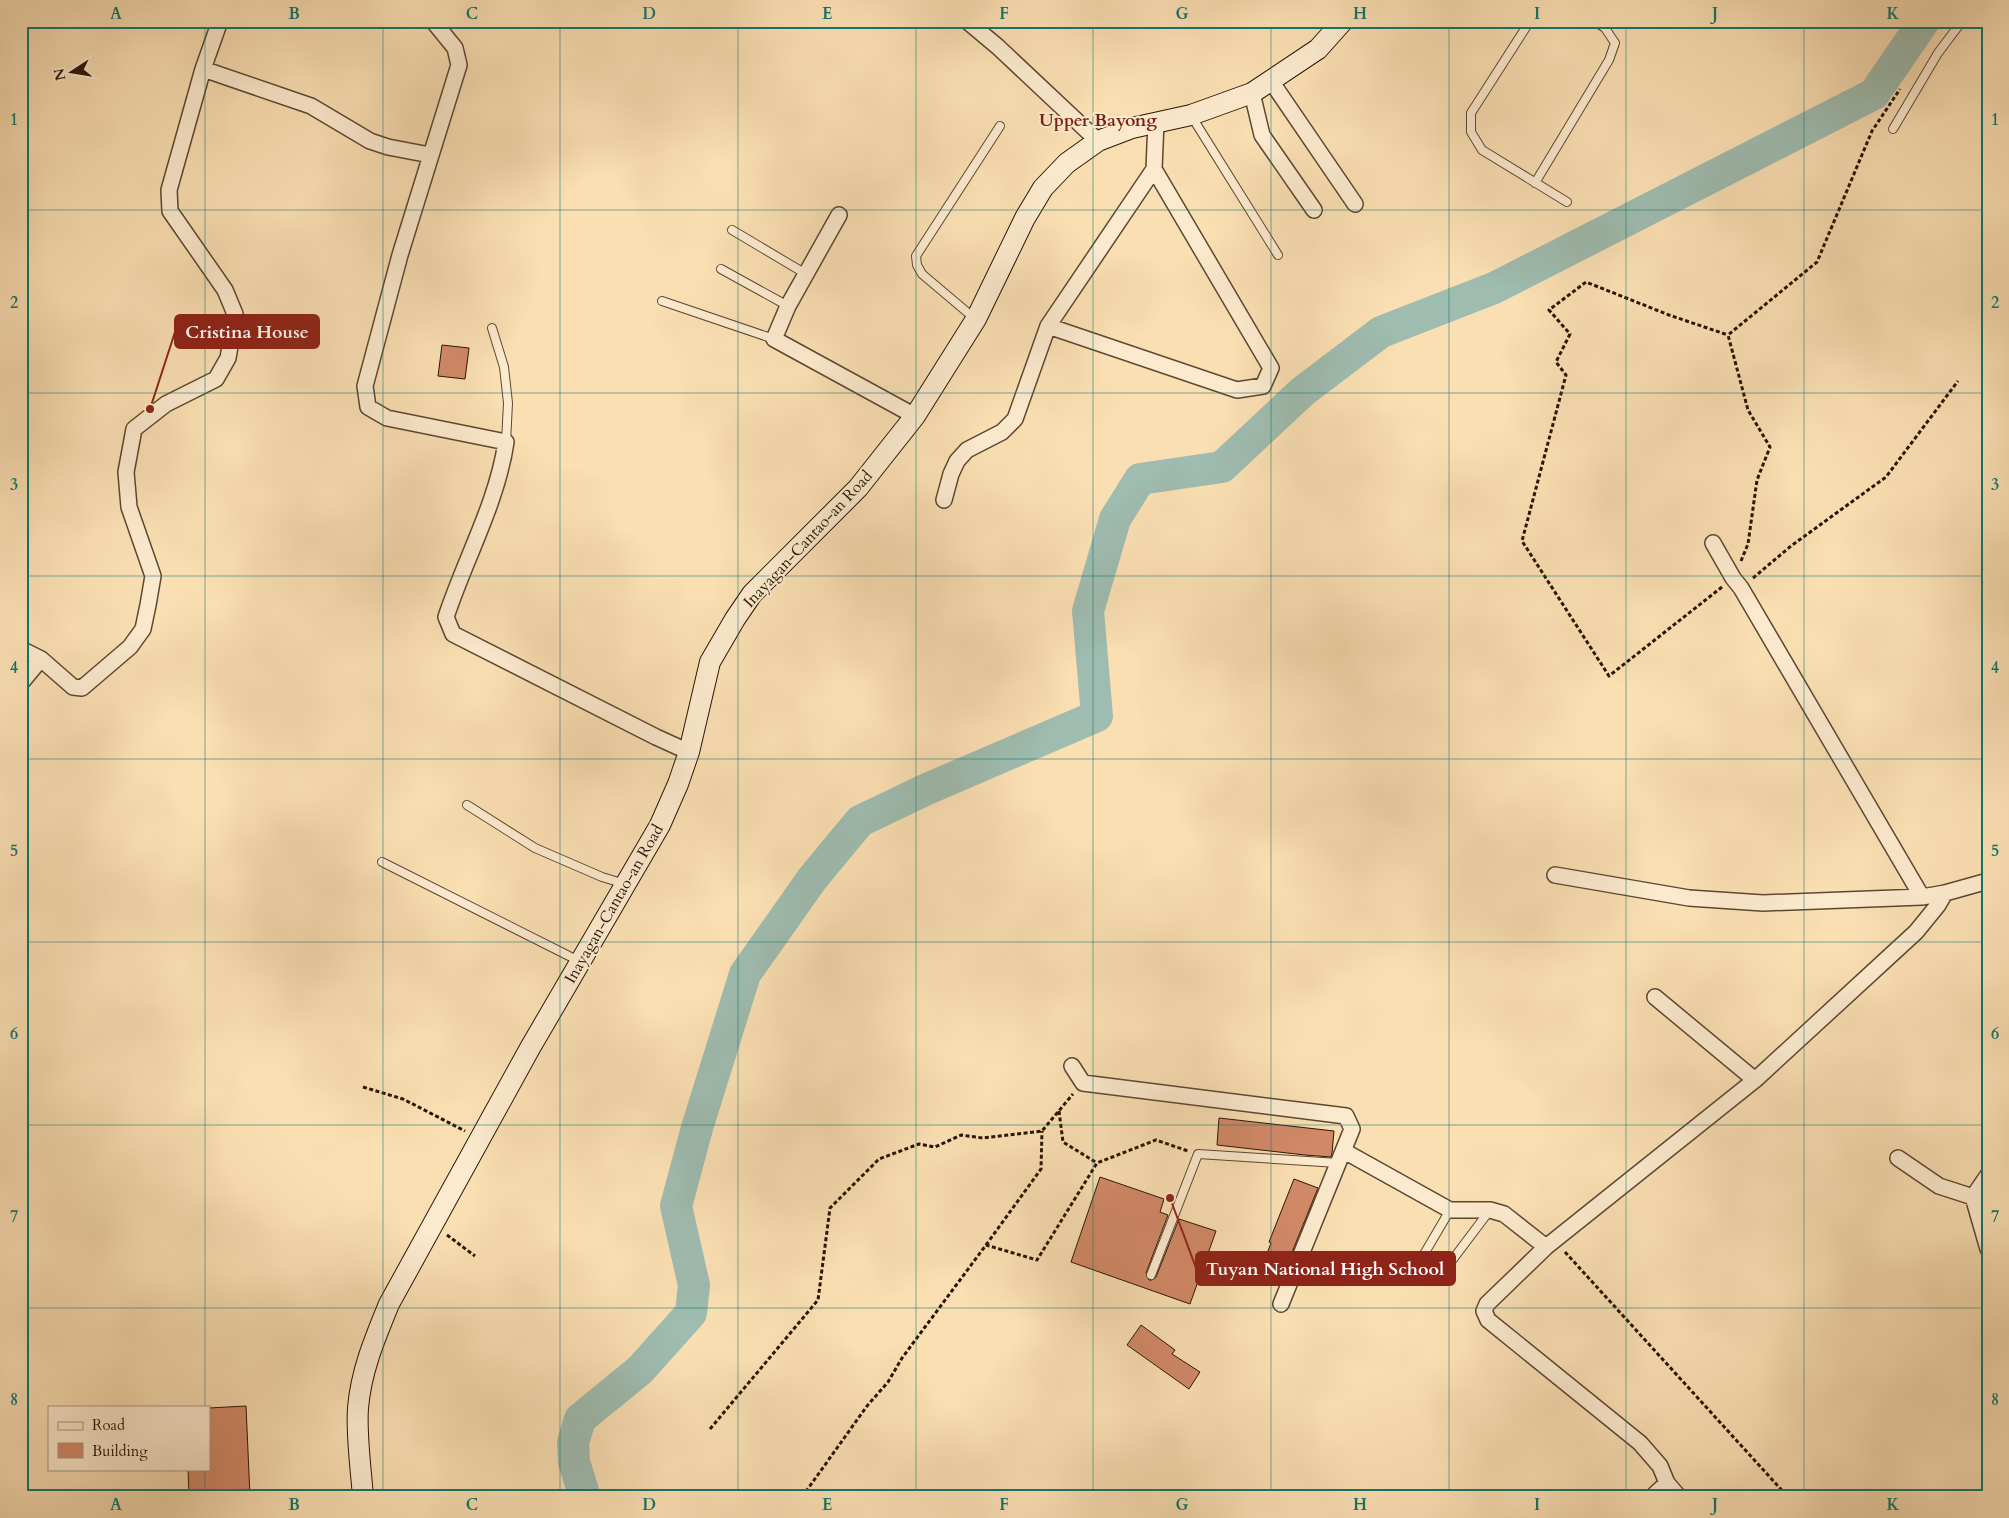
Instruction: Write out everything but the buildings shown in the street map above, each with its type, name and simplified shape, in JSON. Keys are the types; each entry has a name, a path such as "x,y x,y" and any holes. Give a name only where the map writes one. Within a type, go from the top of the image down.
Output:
{"street":[{"path":"21,649 41,659 73,687 82,688 130,647 143,629 153,576 129,508 126,472 134,429 166,404 216,379 228,358 235,314 225,290 170,210 169,190 203,70 220,21"},
{"path":"433,21 455,48 459,65 400,255 365,386 368,407 387,418 506,442 503,461 490,499 446,617 453,634 689,752"},
{"path":"967,21 998,47 1098,141"},
{"name":"Inayagan-Cantao-an Road","path":"363,1497 358,1409 362,1382 372,1342 389,1304 530,1048 660,824 678,784 689,752 710,662 735,619 752,594 858,488 915,416 976,319 1025,218 1043,188 1067,163 1098,141 1132,128 1191,115 1252,93 1318,49 1344,21"},
{"path":"203,70 311,106 370,141 388,147 430,155"},
{"path":"1271,81 1355,204"},
{"path":"1252,93 1262,135 1314,210"},
{"path":"944,500 951,474 957,461 967,450 1002,432 1015,419 1048,326 1154,169 1156,122"},
{"path":"1048,326 1237,390 1263,386 1271,368 1154,169"},
{"path":"839,215 788,306 774,339 915,416"},
{"path":"1713,543 1922,897"},
{"path":"21,683 41,659"},
{"path":"1555,875 1688,898 1763,903 1922,897 1946,893 1988,881"},
{"path":"1679,1497 1667,1483 1660,1466 1640,1443 1488,1320 1484,1312 1487,1304 1550,1244 1755,1080 1916,932 1946,893"},
{"path":"1655,997 1755,1080"},
{"path":"1072,1066 1083,1083 1346,1116 1352,1129 1280,1304"},
{"path":"1341,1157 1450,1210 1490,1210 1504,1214 1550,1244"},
{"path":"1898,1158 1939,1186 1973,1197"},
{"path":"1973,1197 1988,1175"},
{"path":"1973,1197 1988,1248"},
{"path":"1652,1497 1667,1483"}],"lane":[{"path":"1530,21 1471,114 1471,132 1482,150 1567,202"},
{"path":"1535,183 1609,60 1615,43 1605,28 1594,21"},
{"path":"1893,129 1938,53 1962,21"},
{"path":"1191,115 1278,255"},
{"path":"976,319 922,274 917,265 916,256 1000,126"},
{"path":"732,230 806,274"},
{"path":"721,269 788,306"},
{"path":"662,301 774,339"},
{"path":"492,328 504,367 508,403 506,442"},
{"path":"467,805 536,848 602,877 626,885"},
{"path":"382,862 581,962"},
{"path":"1151,1276 1198,1154 1341,1157"},
{"path":"1450,1210 1420,1261 1421,1269 1434,1280 1438,1279 1490,1210"}],"path":[{"path":"1728,335 1817,262 1872,131 1904,82"},
{"path":"1728,335 1669,315 1586,282 1549,310 1570,334 1556,362 1566,375 1522,541 1609,676 1886,477 1958,381"},
{"path":"1728,335 1748,410 1770,447 1757,480 1748,544 1737,583"},
{"path":"802,1497 867,1406 888,1382 902,1358 1041,1169 1042,1131 1083,1083"},
{"path":"363,1087 404,1099 480,1138"},
{"path":"1059,1110 1064,1142 1097,1163"},
{"path":"710,1429 818,1300 830,1208 879,1159 920,1144 934,1146 961,1136 983,1138 1042,1131"},
{"path":"986,1246 1037,1260 1097,1163 1156,1140 1198,1154"},
{"path":"433,1224 475,1256"},
{"path":"1550,1244 1788,1497"}],"waterway":[{"path":"585,1497 574,1462 573,1443 580,1419 640,1370 691,1313 694,1285 676,1206 697,1128 745,974 812,879 860,821 927,789 1097,716 1088,611 1115,519 1140,479 1222,467 1302,392 1381,332 1494,288 1874,94 1924,21"}],"place":[{"name":"Cristina House","path":"150,409"},
{"name":"Tuyan National High School","path":"1170,1198"}],"district":[{"name":"Upper Bayong","path":"1098,120"}]}
